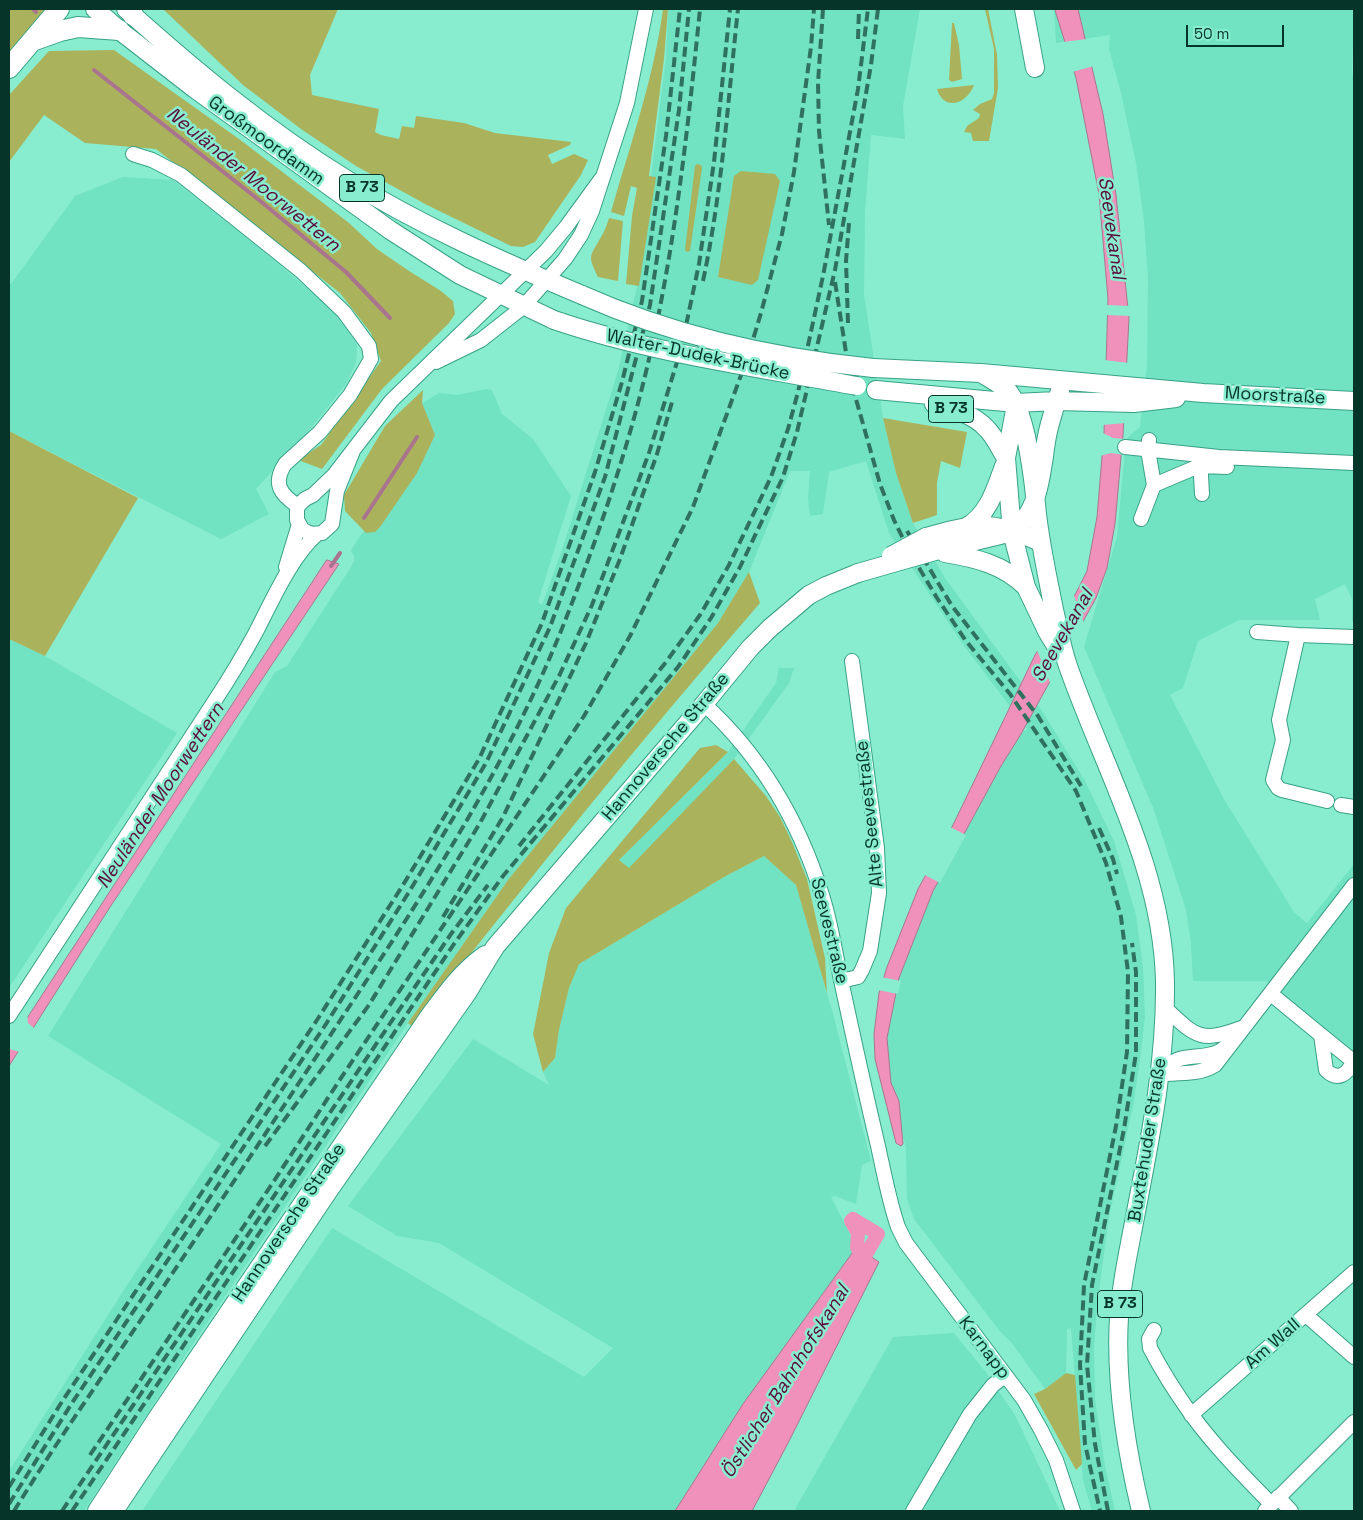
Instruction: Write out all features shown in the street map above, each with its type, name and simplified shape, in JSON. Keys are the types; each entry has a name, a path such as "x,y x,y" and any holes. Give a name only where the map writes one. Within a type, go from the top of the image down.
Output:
{"highway":[{"path":"9,68 59,9"},
{"path":"32,41 78,27 120,30"}],"main road":[{"name":"Großmoordamm","path":"95,9 195,89 383,225 446,267 523,306"},
{"path":"1024,9 1035,68"},
{"name":"Großmoordamm","path":"130,11 212,83 326,167 439,230 548,281"},
{"name":"Walter-Dudek-Brücke","path":"548,281 650,321 752,350 809,360 873,368 981,373 1063,381"},
{"name":"Walter-Dudek-Brücke","path":"523,306 554,320 606,337 876,390 949,408 967,414 987,428 1006,458"},
{"name":"B 73","path":"981,373 1004,388 1016,403 1022,420 1040,542"},
{"path":"966,528 976,521 985,510 998,482 1006,458 1016,403 1028,378"},
{"path":"931,544 994,538 1012,532 1026,519 1035,499 1047,433 1063,381 1089,402"},
{"name":"Moorstraße","path":"1063,381 1094,384 1134,395"},
{"name":"Walter-Dudek-Brücke","path":"876,390 1016,403 1056,401"},
{"name":"Moorstraße","path":"1056,401 1089,402 1134,395 1196,392 1354,401"},
{"name":"B 73","path":"1006,458 1012,532"},
{"name":"Hannoversche Straße","path":"114,1511 329,1190 467,993 495,947 750,648 770,628 809,595 826,586 966,528 984,526 1012,532 1040,542"},
{"name":"Buxtehuder Straße","path":"1012,532 1026,587 1047,631 1067,663"},
{"name":"Buxtehuder Straße","path":"1040,542 1067,663 1147,870 1159,924 1164,966 1165,1008 1161,1074 1124,1277 1119,1316 1122,1400 1132,1470 1141,1511"},
{"path":"931,544 984,561 1012,575 1026,587"},
{"name":"Hannoversche Straße","path":"97,1511 156,1420 428,1018 471,965 495,947"}],"street":[{"path":"428,365 481,340 523,306 548,281 566,259 592,211 627,103 646,9"},
{"path":"133,154 152,160 181,175 301,271 344,312 369,346 371,359 350,395 320,432 282,469 279,480 281,492 298,506"},
{"path":"318,534 307,532 299,524 296,515 298,506 305,499 313,496 330,479 392,401 546,251 602,180"},
{"path":"1141,519 1154,485 1148,445"},
{"path":"1125,447 1148,445 1199,461 1354,462"},
{"path":"9,1016 228,681 252,640 280,584 308,543 318,534 326,531 332,524 337,491 353,451"},
{"path":"1154,485 1199,461"},
{"path":"1199,461 1202,494"},
{"path":"313,496 324,497 334,510"},
{"path":"280,584 299,524"},
{"path":"1257,632 1354,637"},
{"path":"1298,635 1279,720 1282,740 1273,780 1278,788 1282,790 1327,801"},
{"name":"Alte Seevestraße","path":"841,981 858,976 862,970 870,951 879,893 873,820 852,661"},
{"name":"Seevestraße","path":"704,704 736,735 769,779 785,806 811,861 823,896 888,1189"},
{"path":"1161,1074 1167,1066 1177,1060 1187,1056 1217,1052 1234,1040 1354,884"},
{"path":"1271,994 1322,1035"},
{"path":"1165,1008 1187,1029 1201,1036 1214,1037 1245,1027"},
{"name":"Karnapp","path":"888,1189 898,1227 906,1243 1024,1400 1056,1460 1073,1511"},
{"name":"Am Wall","path":"1191,1415 1354,1272"},
{"path":"1306,1315 1354,1357"},
{"path":"1154,1330 1149,1339 1150,1348 1191,1415 1231,1462 1271,1504 1291,1511"},
{"path":"913,1511 970,1414 993,1384 1005,1376"},
{"path":"1271,1504 1354,1422"}],"shaded area":[{"path":"9,9 50,9 9,57"},
{"path":"163,9 338,9 310,75 312,95 379,109 375,132 381,135 399,139 402,126 414,128 416,116 464,123 495,133 571,142 570,145 548,155 552,164 574,154 588,160 581,175 535,242 523,247 511,246 427,205 356,166 301,129 243,85"},
{"path":"663,9 668,9 664,59 649,176 656,177 639,286 626,284 632,216 637,188 631,186 624,216 611,212 648,86"},
{"path":"668,9 920,9 903,106 905,139 871,135 865,212 864,295 883,418 896,473 913,523 945,578 1042,711 1085,781 1114,841 1136,915 1143,968 1145,1016 1140,1060 1133,1106 1109,1217 1094,1345 1095,1398 1105,1466 1115,1511 1092,1511 1083,1480 1071,1328 1067,1329 1066,1373 1045,1389 1011,1342 999,1330 914,1219 907,1199 906,1148 901,1130 899,1101 891,1083 887,1038 899,978 933,891 1001,766 1021,734 1027,729 962,643 889,533 866,461 829,472 823,514 810,516 808,499 810,471 790,471 749,572 718,623 508,880 408,1023 181,1362 84,1511 9,1511 9,1471 129,1282 221,1144 48,1036 275,672 287,666 351,567 354,556 351,551 357,540 364,531 366,533 435,435 422,403 439,393 457,395 486,389 492,390 502,414 533,439 571,496 538,602 542,605 562,550 618,371 637,287 666,57"},
{"path":"985,9 988,9 997,55 998,88 989,141 973,141 971,133 964,132 967,126 979,118 980,114 973,110 980,104 992,99 994,93 994,49"},
{"path":"1054,9 1354,9 1352,69 1354,86 1354,621 1352,621 1352,599 1345,584 1315,599 1320,620 1239,620 1198,641 1183,688 1170,695 1225,801 1294,912 1307,923 1354,864 1354,1054 1266,981 1193,981 1191,943 1186,910 1154,810 1084,647 1117,537 1126,439 1140,427 1147,365 1148,277 1144,221 1136,163 1121,93 1109,49 1110,35 1056,43"},
{"path":"952,23 954,23 959,45 962,79 952,82 949,80"},
{"path":"114,50 239,139 349,223 377,249 453,301 455,314 449,323 382,389 322,469 298,460 321,445 381,361 371,333 340,293 156,149 85,143 44,115 9,162 9,95 49,51"},
{"path":"974,85 966,97 956,103 945,101 937,89"},
{"path":"697,164 701,165 702,168 690,251 687,252 685,250 695,166"},
{"path":"741,171 775,174 780,181 758,280 752,285 718,277 734,176"},
{"path":"123,177 173,180 258,247 335,312 357,344 356,363 346,384 312,427 256,489 269,514 221,539 9,431 9,283 11,284 75,196"},
{"path":"609,218 623,221 618,281 598,277 591,260 592,252 604,232"},
{"path":"423,390 422,403 435,435 417,473 380,527 375,532 366,533 345,511 344,495 385,426"},
{"path":"883,418 967,432 960,468 941,461 937,483 937,515 913,523 896,473"},
{"path":"9,431 138,498 45,656 9,639"},
{"path":"749,572 760,603 584,813 413,1027 408,1023 508,880 718,623"},
{"path":"9,639 45,656 177,733 9,988"},
{"path":"779,668 794,668 789,683 734,759 629,869 619,860 728,752 776,683"},
{"path":"716,745 728,752 619,860 629,868 734,759 766,796 780,817 807,879 825,958 827,993 796,885 764,856 724,877 579,964 569,988 559,1030 555,1058 543,1072 533,1034 549,953 566,908 700,748"},
{"path":"764,856 796,885 833,1014 871,1161 862,1165 856,1204 835,1196 831,1197 857,1247 743,1404 675,1511 142,1511 332,1228 584,1377 613,1348 439,1243 397,1236 348,1206 473,1039 549,1085 543,1072 555,1058 559,1030 569,988 579,964 724,877"},
{"path":"954,1333 985,1371 1015,1415 1060,1511 794,1511 893,1337"},
{"path":"1066,1373 1075,1375 1082,1464 1076,1470 1034,1394 1045,1389"}],"water":[{"path":"1078,9 1103,114 1116,195 1129,318 1123,435 1115,524 1107,568 1096,598 933,891 899,978 887,1038 891,1083 899,1101 903,1144 901,1146 896,1143 875,1059 874,1034 879,993 887,967 918,889 953,825 1035,655 1076,593 1087,571 1097,517 1104,433 1108,299 1099,194 1076,78 1055,10"},
{"path":"327,560 339,564 110,907 9,1066 9,1046"},
{"name":"Östlicher Bahnhofskanal","path":"857,1247 879,1262 752,1511 675,1511 743,1404"}],"pier":[{"path":"1087,39 1094,66 1072,72 1063,42"},
{"path":"1106,305 1130,306 1131,316 1106,315"},
{"path":"1104,360 1129,363 1126,423 1102,425"},
{"path":"1101,432 1113,438 1125,439 1124,455 1111,453 1100,456"},
{"path":"1073,593 1084,623 1051,685 1037,650"},
{"path":"950,827 966,835 940,883 923,874"},
{"path":"881,977 901,981 898,994 878,990"},
{"path":"27,1013 28,1023 35,1029 20,1052 9,1049 9,1041"}],"waterway":[{"name":"Neuländer Moorwettern","path":"33,9 36,12"},
{"name":"Neuländer Moorwettern","path":"94,70 259,200 346,272 390,318"},
{"name":"Neuländer Moorwettern","path":"364,518 417,437"},
{"name":"Neuländer Moorwettern","path":"331,566 340,553"},
{"name":"Seevekanal","path":"858,1268 878,1234 853,1219 851,1221 858,1233 857,1247 863,1261"}],"railway":[{"path":"9,1487 63,1400 317,1020 403,885 479,759 542,623 595,472 622,382 642,301 666,136 680,9"},
{"path":"9,1504 72,1403 326,1024 409,892 486,763 550,627 605,477 650,305 679,110 689,9"},
{"path":"14,1511 405,921 490,779 539,681 584,572 615,483 641,392 662,297 678,202 700,9"},
{"path":"265,1146 369,1005 480,823 560,674 592,605 649,453 681,349 699,264 714,162 730,9"},
{"path":"703,281 720,180 738,9"},
{"path":"90,1455 584,716 630,636 693,507 748,356 761,313 782,234 794,172 811,47 814,9"},
{"path":"823,9 818,83 819,131 829,225"},
{"path":"858,39 859,9"},
{"path":"519,846 666,662 700,615 729,565 771,477 788,429 798,392 823,276 858,89 868,9"},
{"path":"72,1511 454,944 503,876 678,667 711,618 740,567 783,477 797,432 835,270 871,65 878,9"},
{"path":"848,323 846,261 849,223"},
{"path":"835,282 850,378 880,484 894,520 909,551 937,598 966,641 1010,694 1076,791 1106,863 1121,917 1128,972 1127,1052 1116,1126 1084,1285 1080,1365 1085,1444 1100,1511"},
{"path":"443,917 503,817 586,643 620,559 657,454 672,402"},
{"path":"907,531 952,606 1038,716 1081,786"},
{"path":"1099,828 1113,859 1117,874"},
{"path":"62,1511 389,1025 451,934 488,885"},
{"path":"1108,1511 1095,1444 1087,1365 1092,1285 1124,1129 1136,1053 1136,972 1132,943"}]}
